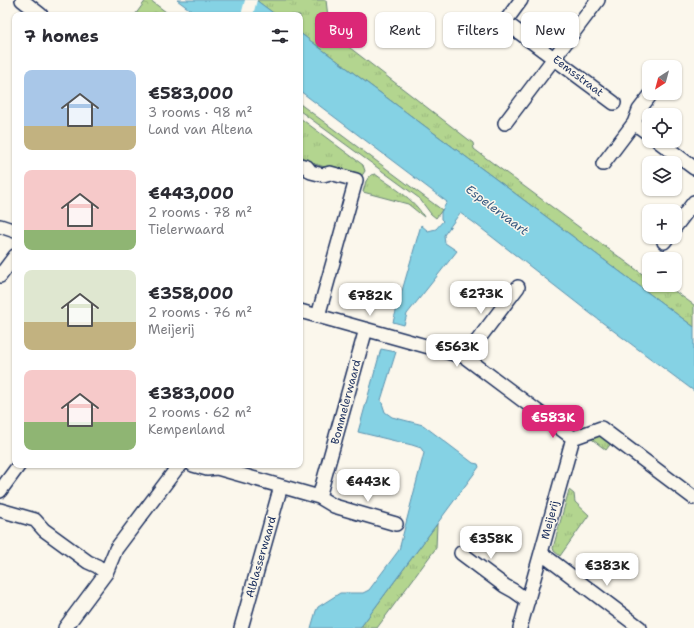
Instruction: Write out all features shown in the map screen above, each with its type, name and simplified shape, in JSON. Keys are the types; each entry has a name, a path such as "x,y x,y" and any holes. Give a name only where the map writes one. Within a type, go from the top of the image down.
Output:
{"street":[{"path":"22,0 37,12"},
{"name":"Eemsstraat","path":"521,0 505,22 614,103"},
{"path":"506,123 598,0"},
{"path":"603,164 634,123 639,110 647,100"},
{"path":"634,123 642,129"},
{"path":"667,148 694,168"},
{"path":"303,166 307,167 311,172 323,175 330,173 356,180 318,316"},
{"path":"682,218 694,202"},
{"path":"0,226 12,230"},
{"path":"0,276 12,260"},
{"path":"465,357 518,287"},
{"path":"303,312 465,357 573,438 601,428 694,498"},
{"name":"Bommelerwaard","path":"319,497 366,329"},
{"name":"Meijerij","path":"520,628 573,438"},
{"path":"0,490 17,468"},
{"path":"65,628 106,573 116,548 177,468"},
{"path":"204,468 217,468 319,497 334,506 396,524"},
{"name":"Alblasserwaard","path":"241,628 281,486"},
{"path":"0,510 35,520 44,530 88,562 97,566 106,573"},
{"path":"541,553 640,628"},
{"path":"461,554 528,601"}],"green space":[{"path":"146,0 150,0 166,12 137,12"},
{"path":"326,0 327,12 315,12 315,44 303,35 303,12 272,12 257,1"},
{"path":"320,48 350,48 473,143 474,149 642,274 642,288"},
{"path":"303,106 442,210 436,218 431,214 419,198 303,113"},
{"path":"303,120 363,165 365,171 361,177 303,161"},
{"path":"375,174 415,204 424,217 408,204 363,192 366,181 371,175"},
{"path":"647,292 676,292 694,305 694,327"},
{"path":"598,435 604,436 612,442 606,450 589,437"},
{"path":"569,490 574,494 575,502 589,515 560,556 554,551 553,548"},
{"path":"437,524 436,548 377,628 360,628"}],"water":[{"path":"177,0 256,0 272,12 193,12"},
{"name":"Espelervaart","path":"303,35 315,44 315,48 320,48 642,288 642,292 647,292 694,327 694,391 460,213 444,235 445,243 457,251 407,314 404,325 393,322 421,225 428,231 436,229 443,221 441,219 441,212 447,202 303,93"},
{"path":"381,349 396,352 381,400 385,412 392,417 423,425 473,463 478,464 479,467 360,628 311,628 318,607 340,593 363,593 369,590 399,550 424,453 421,448 412,445 358,432"}],"pier":[{"path":"245,0 257,0 254,12 242,12"}]}
